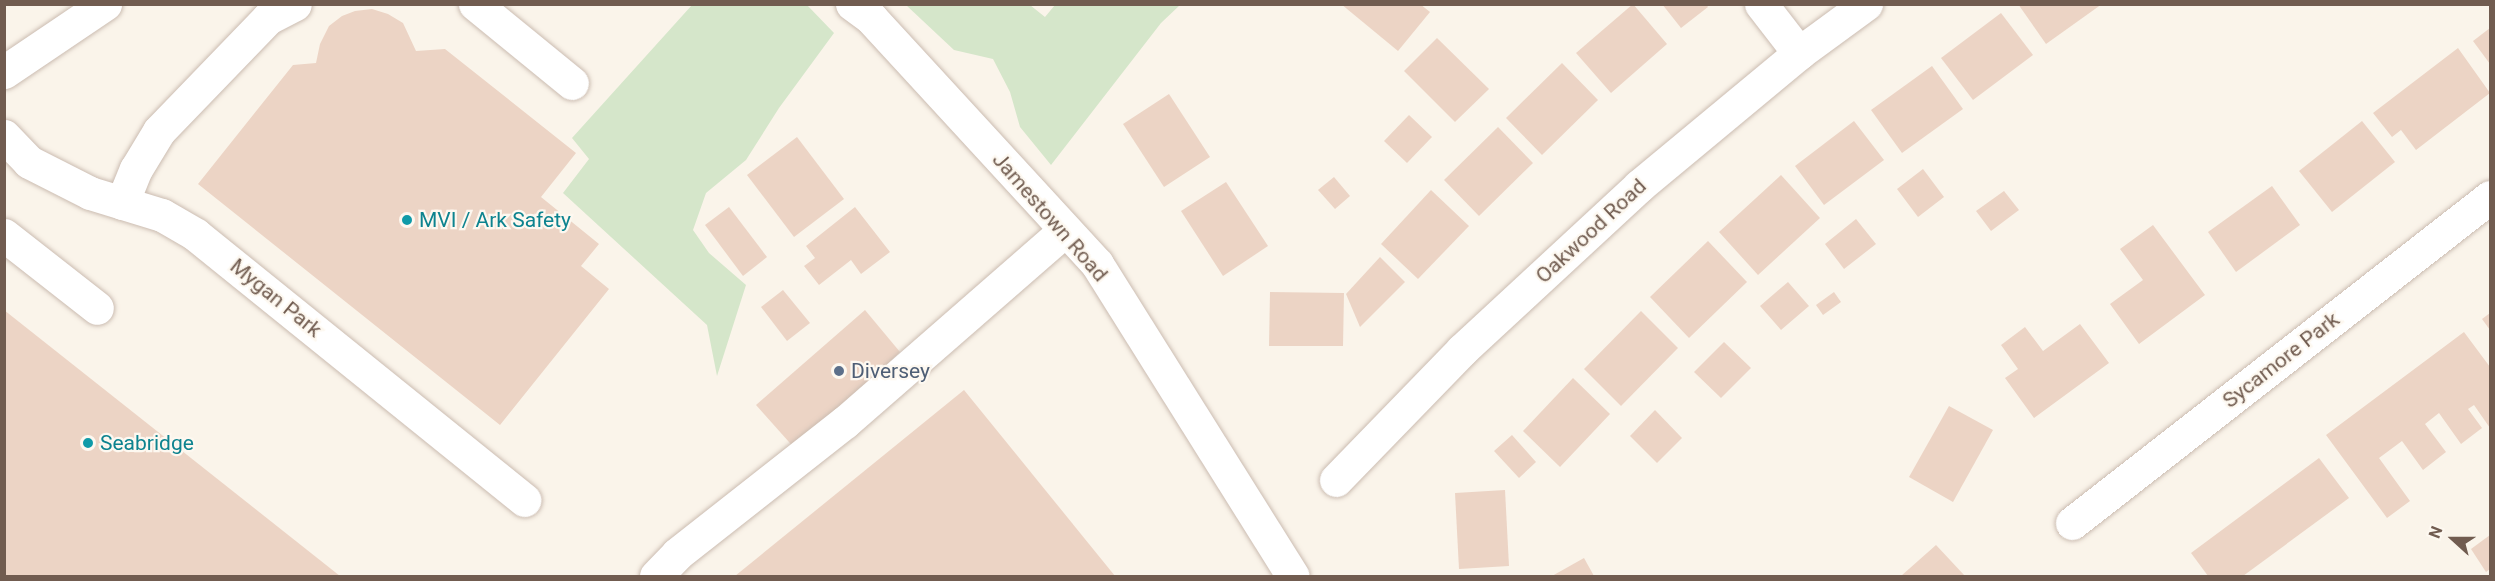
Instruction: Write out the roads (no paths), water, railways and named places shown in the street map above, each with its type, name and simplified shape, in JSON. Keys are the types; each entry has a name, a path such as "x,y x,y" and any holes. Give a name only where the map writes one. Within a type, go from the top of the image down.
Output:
{"street":[{"path":"4,72 105,4"},
{"path":"122,203 136,169 159,131 268,18 295,4"},
{"path":"475,4 572,83"},
{"name":"Jamestown Road","path":"852,4 871,18 1096,264 1293,576"},
{"path":"1761,4 1799,53"},
{"name":"Oakwood Road","path":"1336,480 1462,350 1639,186 1799,53 1866,4"},
{"name":"Mygan Park","path":"5,137 29,162 90,193 162,215 196,235 525,500"},
{"name":"Sycamore Park","path":"2072,523 2490,197"},
{"path":"656,576 677,554 845,422 1065,230"},
{"path":"4,235 97,308"}],"place":[{"name":"MVI / Ark Safety","path":"407,220"},
{"name":"Diversey","path":"839,371"},
{"name":"Seabridge","path":"88,443"}]}
